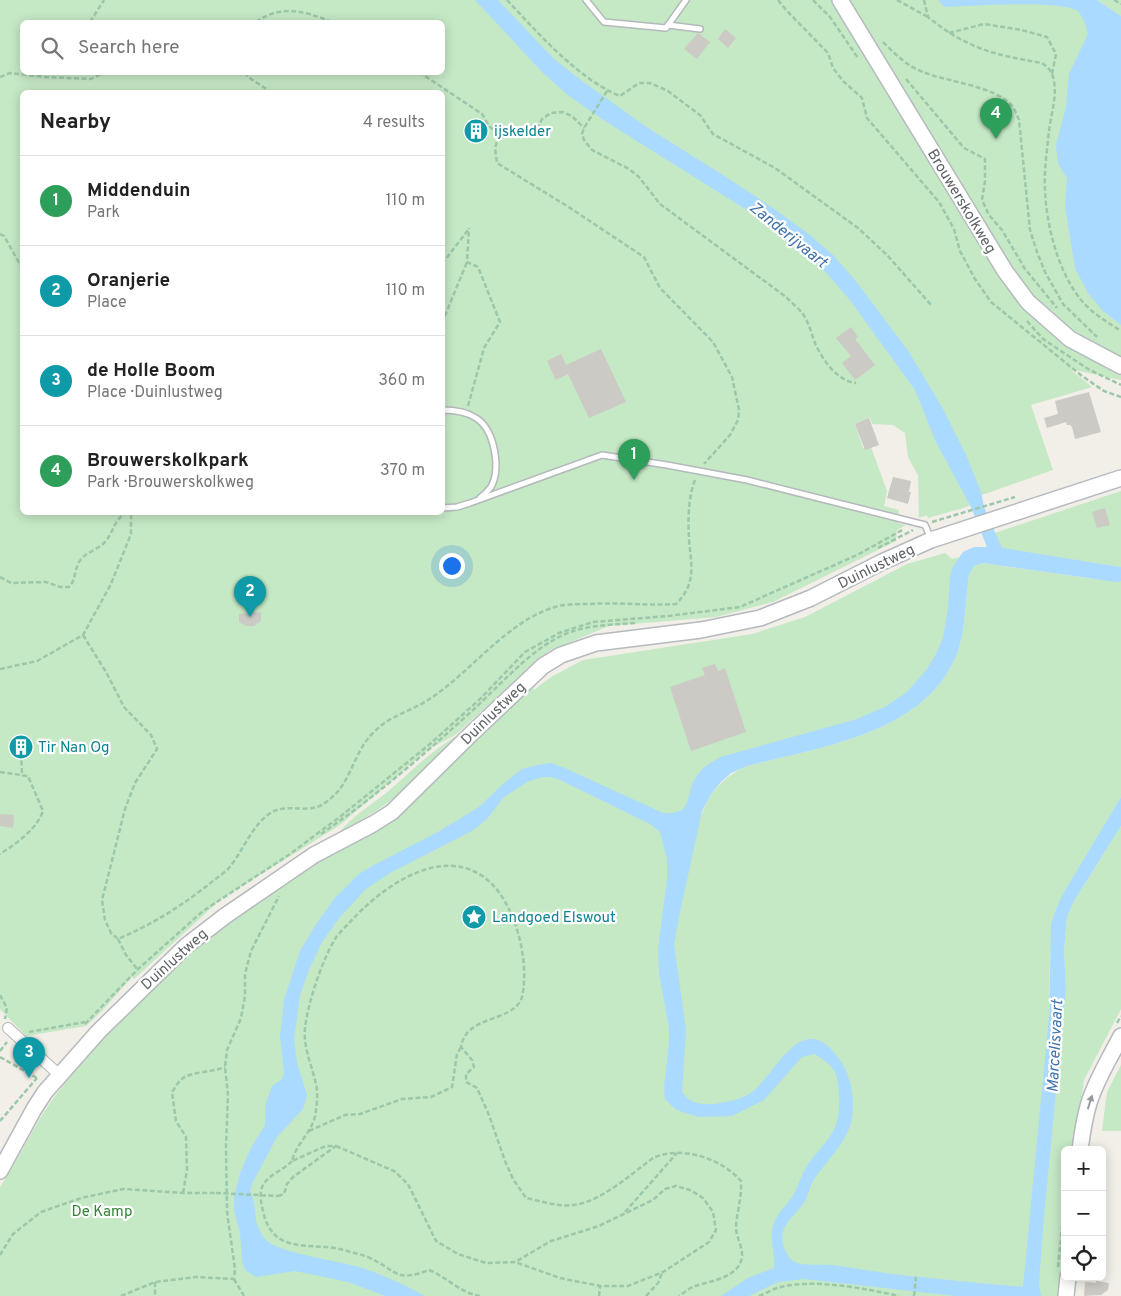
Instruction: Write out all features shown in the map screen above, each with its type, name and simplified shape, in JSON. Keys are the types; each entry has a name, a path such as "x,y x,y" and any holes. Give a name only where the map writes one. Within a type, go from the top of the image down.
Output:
{"street":[{"name":"Brouwerskolkweg","path":"840,0 1005,271 1028,302 1070,339 1121,366"},
{"name":"Duinlustweg","path":"0,1170 45,1092 99,1031 186,946 225,916 314,855 392,812 543,666 561,655 596,643 701,630 760,618 811,598 971,519 1121,478"},
{"path":"6,1026 54,1070"},
{"path":"1080,1146 1082,1129 1094,1090 1121,1036"},
{"path":"1063,1281 1066,1296"}],"lane":[{"path":"586,0 604,22 666,28 686,0"},
{"path":"668,25 700,29"},
{"path":"445,410 467,414 480,422 494,446 495,472 491,486 480,499"},
{"path":"445,508 457,507 602,455 700,471 798,492 925,525 931,540"}],"path":[{"path":"91,20 104,0"},
{"path":"507,0 562,56 607,91 620,96 639,83 650,83 668,91 700,115 713,134 775,168 858,228 888,256 932,306"},
{"path":"778,0 828,53 833,68 862,98 867,118 939,202 954,229 960,251 975,279 991,302 1082,376 1104,390 1121,397"},
{"path":"897,0 928,17 948,33 984,51 1042,63 1052,74"},
{"path":"924,0 928,17"},
{"path":"1114,0 1121,4"},
{"path":"259,20 284,10 310,14 326,20"},
{"path":"948,33 984,24 1022,30 1047,37 1056,54 1052,74 1054,104 1049,131 1045,188 1050,228 1055,246 1071,284 1081,300 1095,314 1121,331"},
{"path":"882,41 908,64 922,72 996,94 1012,106 1019,120 1030,230 1040,259 1063,304 1100,339"},
{"path":"0,77 10,73 20,74"},
{"path":"27,75 91,79 98,75"},
{"path":"247,75 269,90"},
{"path":"424,75 482,114 489,126 499,135 512,137 528,133 538,128 542,119 551,113 562,112 572,116 584,128"},
{"path":"905,79 964,148 985,159 982,200 989,215 1002,230 1025,269 1057,308"},
{"path":"607,91 584,128 582,134 586,145 592,150 629,168 639,177 660,204 795,306 803,314 810,327 820,353 841,378 856,383"},
{"path":"118,938 142,929 184,904 228,869 258,824 270,813 287,807 318,807 331,798 340,788 371,734 390,718 430,699 510,631 547,611 569,604 676,604 684,596 690,582 692,566 689,512 692,487 707,459 730,435 738,420 739,410 732,377 713,342 660,288 644,257 497,163 494,148 499,135"},
{"path":"445,260 469,228 467,262 445,315"},
{"path":"0,234 4,236 20,264"},
{"path":"467,262 478,267 500,322 484,348 467,414"},
{"path":"925,525 971,519 992,512"},
{"path":"0,576 11,583 46,582 60,587 69,587 74,582 79,561 104,543 122,515"},
{"path":"0,669 37,661 83,635 111,584 131,534 132,515"},
{"path":"83,635 106,672 124,707 151,735 157,748 136,783 125,809 102,900 111,933 118,938 126,955 138,970"},
{"path":"21,753 22,775"},
{"path":"0,772 28,776 43,811 39,822 17,843 0,854"},
{"path":"292,1161 294,1152 309,1131 316,1112 317,1086 308,1058 305,1029 316,979 338,936 366,905 410,875 428,868 454,866 476,871 493,884 510,910 523,962 524,982 520,1000 510,1010 475,1026 464,1035 457,1054 452,1087 431,1096 402,1100 360,1114 345,1115 309,1131"},
{"path":"244,1296 234,1279 236,1270 226,1212 228,1095 225,1067 227,1050 241,1018 246,996 246,974 252,951 280,895 285,875"},
{"path":"0,994 7,1008 6,1026"},
{"path":"24,1033 87,1022"},
{"path":"461,1047 472,1060 474,1067 466,1074 466,1082 477,1088 513,1179 526,1198 550,1204 572,1205 586,1202 599,1196 653,1158 663,1154 696,1154 717,1164 741,1181 736,1228 742,1250 742,1258 738,1265 721,1279 694,1286 679,1296"},
{"path":"0,1057 42,1082"},
{"path":"183,1193 188,1170 186,1137 176,1121 172,1092 183,1078 191,1074 215,1071 225,1067"},
{"path":"0,1121 37,1078"},
{"path":"480,1296 458,1288 441,1275 429,1270 414,1276 400,1276 369,1257 334,1248 290,1244 276,1236 265,1222 261,1204 262,1187 267,1179 292,1161 326,1146 336,1146 394,1171 408,1184 436,1241 458,1254 486,1264 515,1262 560,1278 600,1286 628,1286 663,1272 709,1242 716,1230 713,1212 703,1198 690,1190 676,1186 665,1190 652,1200 599,1226 550,1241 515,1262"},
{"path":"0,1256 14,1234 41,1212 81,1198 123,1189 278,1196 284,1194 287,1184 293,1177 336,1146"},
{"path":"624,1213 677,1153"},
{"path":"646,1296 658,1283 663,1272"},
{"path":"914,1296 916,1276"},
{"path":"121,1296 155,1282 196,1277 234,1279"},
{"path":"155,1282 155,1296"},
{"path":"759,1296 777,1288 804,1284 873,1290 899,1296"},
{"path":"599,1296 600,1286"},
{"path":"873,1290 874,1296"}],"green space":[{"path":"0,0 1081,0 1121,28 1121,380 1070,369 1092,387 1031,405 1053,470 968,500 970,506 928,518 927,515 919,518 918,475 908,457 905,433 893,425 872,424 870,418 855,424 863,448 871,447 887,491 884,506 899,510 898,523 906,525 897,530 896,541 773,602 716,617 609,626 549,651 455,735 429,749 340,825 220,900 134,979 132,977 86,1026 26,1036 0,1009"},
{"path":"1097,0 1121,0 1121,16"},
{"path":"1121,491 1121,567 1002,549 995,533"},
{"name":"Landgoed Elswout","path":"945,553 952,559 960,557 956,562 952,647 906,701 871,720 718,764 689,816 687,878 697,827 702,812 718,786 731,775 747,766 806,752 867,733 896,720 921,703 942,681 960,646 969,575 974,566 982,563 1121,581 1121,797 1056,909 1050,956 1049,1016 1054,1102 1066,989 1064,950 1067,917 1074,901 1121,826 1121,1009 1084,1080 1075,1146 1061,1146 1060,1296 0,1296 0,1187 50,1103 87,1058 86,1052 188,951 291,877 394,818 417,798 531,684 534,690 551,677 583,660 752,634 805,617 907,564"},
{"path":"464,732 420,776 396,796 367,817 338,834 354,817 385,794 432,753"},
{"path":"1121,1065 1121,1131 1102,1131 1107,1092"}],"water":[{"path":"475,0 498,0 554,59 582,81 648,128 773,208 810,235 834,256 855,280 909,352 942,407 966,455 981,492 984,507 1002,548 1121,567 1121,581 1116,582 982,563 974,566 969,575 964,626 957,654 942,681 921,703 896,720 867,733 806,752 747,766 731,773 712,793 702,811 674,945 686,1030 682,1092 688,1099 697,1103 717,1104 745,1096 761,1084 788,1051 798,1043 808,1039 819,1041 831,1049 838,1057 847,1074 853,1103 851,1123 839,1147 812,1183 805,1201 784,1228 783,1242 786,1252 791,1259 797,1263 805,1264 835,1265 944,1280 1023,1287 1049,1017 1051,924 1063,894 1121,797 1121,826 1074,901 1067,917 1064,950 1066,989 1043,1227 1039,1283 1041,1296 956,1296 804,1279 778,1282 749,1296 721,1296 748,1278 774,1268 772,1231 775,1221 794,1194 805,1169 829,1137 838,1120 839,1098 835,1072 829,1064 815,1054 802,1057 764,1100 732,1116 699,1117 675,1109 665,1099 664,1087 669,1028 659,973 658,949 667,880 667,860 660,832 650,824 551,777 542,777 527,782 504,797 487,819 472,831 390,873 366,889 340,917 322,942 300,995 294,1039 297,1063 307,1095 303,1109 277,1137 250,1190 258,1228 266,1240 273,1245 365,1269 425,1296 385,1296 348,1282 295,1271 256,1277 246,1271 242,1262 240,1232 234,1211 234,1198 240,1173 252,1146 265,1125 265,1106 272,1086 282,1079 284,1072 280,1037 284,1000 300,951 334,899 359,874 438,832 479,807 522,769 551,763 663,813 673,813 680,811 687,803 692,784 698,773 721,757 857,719 885,707 907,692 927,669 936,654 943,638 948,608 950,576 954,565 963,552 974,547 987,547 971,507 936,442 915,390 849,299 822,268 758,217 605,121 569,96 543,73"},
{"path":"938,0 1097,0 1121,16 1121,325 1102,310 1088,293 1075,268 1065,206 1067,178 1058,164 1056,145 1066,107 1069,74 1088,34 1082,17 1076,10 1051,5 1013,4 945,7"}],"building":[{"path":"725,29 736,38 728,48 718,39"},
{"path":"698,33 710,42 697,59 684,49"},
{"path":"851,327 858,337 855,339 875,365 855,380 842,363 851,356 836,338"},
{"path":"601,349 626,402 589,418 568,374 556,380 547,361 561,354 566,365"},
{"path":"1089,392 1101,432 1075,439 1072,427 1067,425 1066,422 1047,428 1044,418 1058,414 1055,401"},
{"path":"869,418 879,445 865,450 855,424"},
{"path":"893,477 911,481 908,504 887,498"},
{"path":"1105,508 1110,525 1097,528 1092,512"},
{"path":"261,612 261,621 254,626 246,626 239,622 239,614"},
{"path":"715,664 718,671 725,668 746,732 691,751 670,687 705,675 702,668"},
{"name":"Tir Nan Og","path":"31,741 32,751 12,752 11,742"},
{"path":"0,814 14,815 13,828 0,826"},
{"path":"1096,1281 1109,1283 1108,1290 1101,1295 1084,1296 1085,1282 1096,1283"}],"place":[{"name":"ijskelder","path":"476,131"},
{"name":"Brouwerskolkpark","path":"996,139"},
{"name":"Middenduin","path":"634,480"},
{"name":"Oranjerie","path":"250,617"},
{"name":"Tir Nan Og","path":"21,747"},
{"name":"Landgoed Elswout","path":"474,917"},
{"name":"de Holle Boom","path":"29,1078"}],"water label":[{"name":"Zanderijvaart","path":"789,234"},
{"name":"Marcelisvaart","path":"1054,1046"}],"park label":[{"name":"De Kamp","path":"102,1211"}]}
